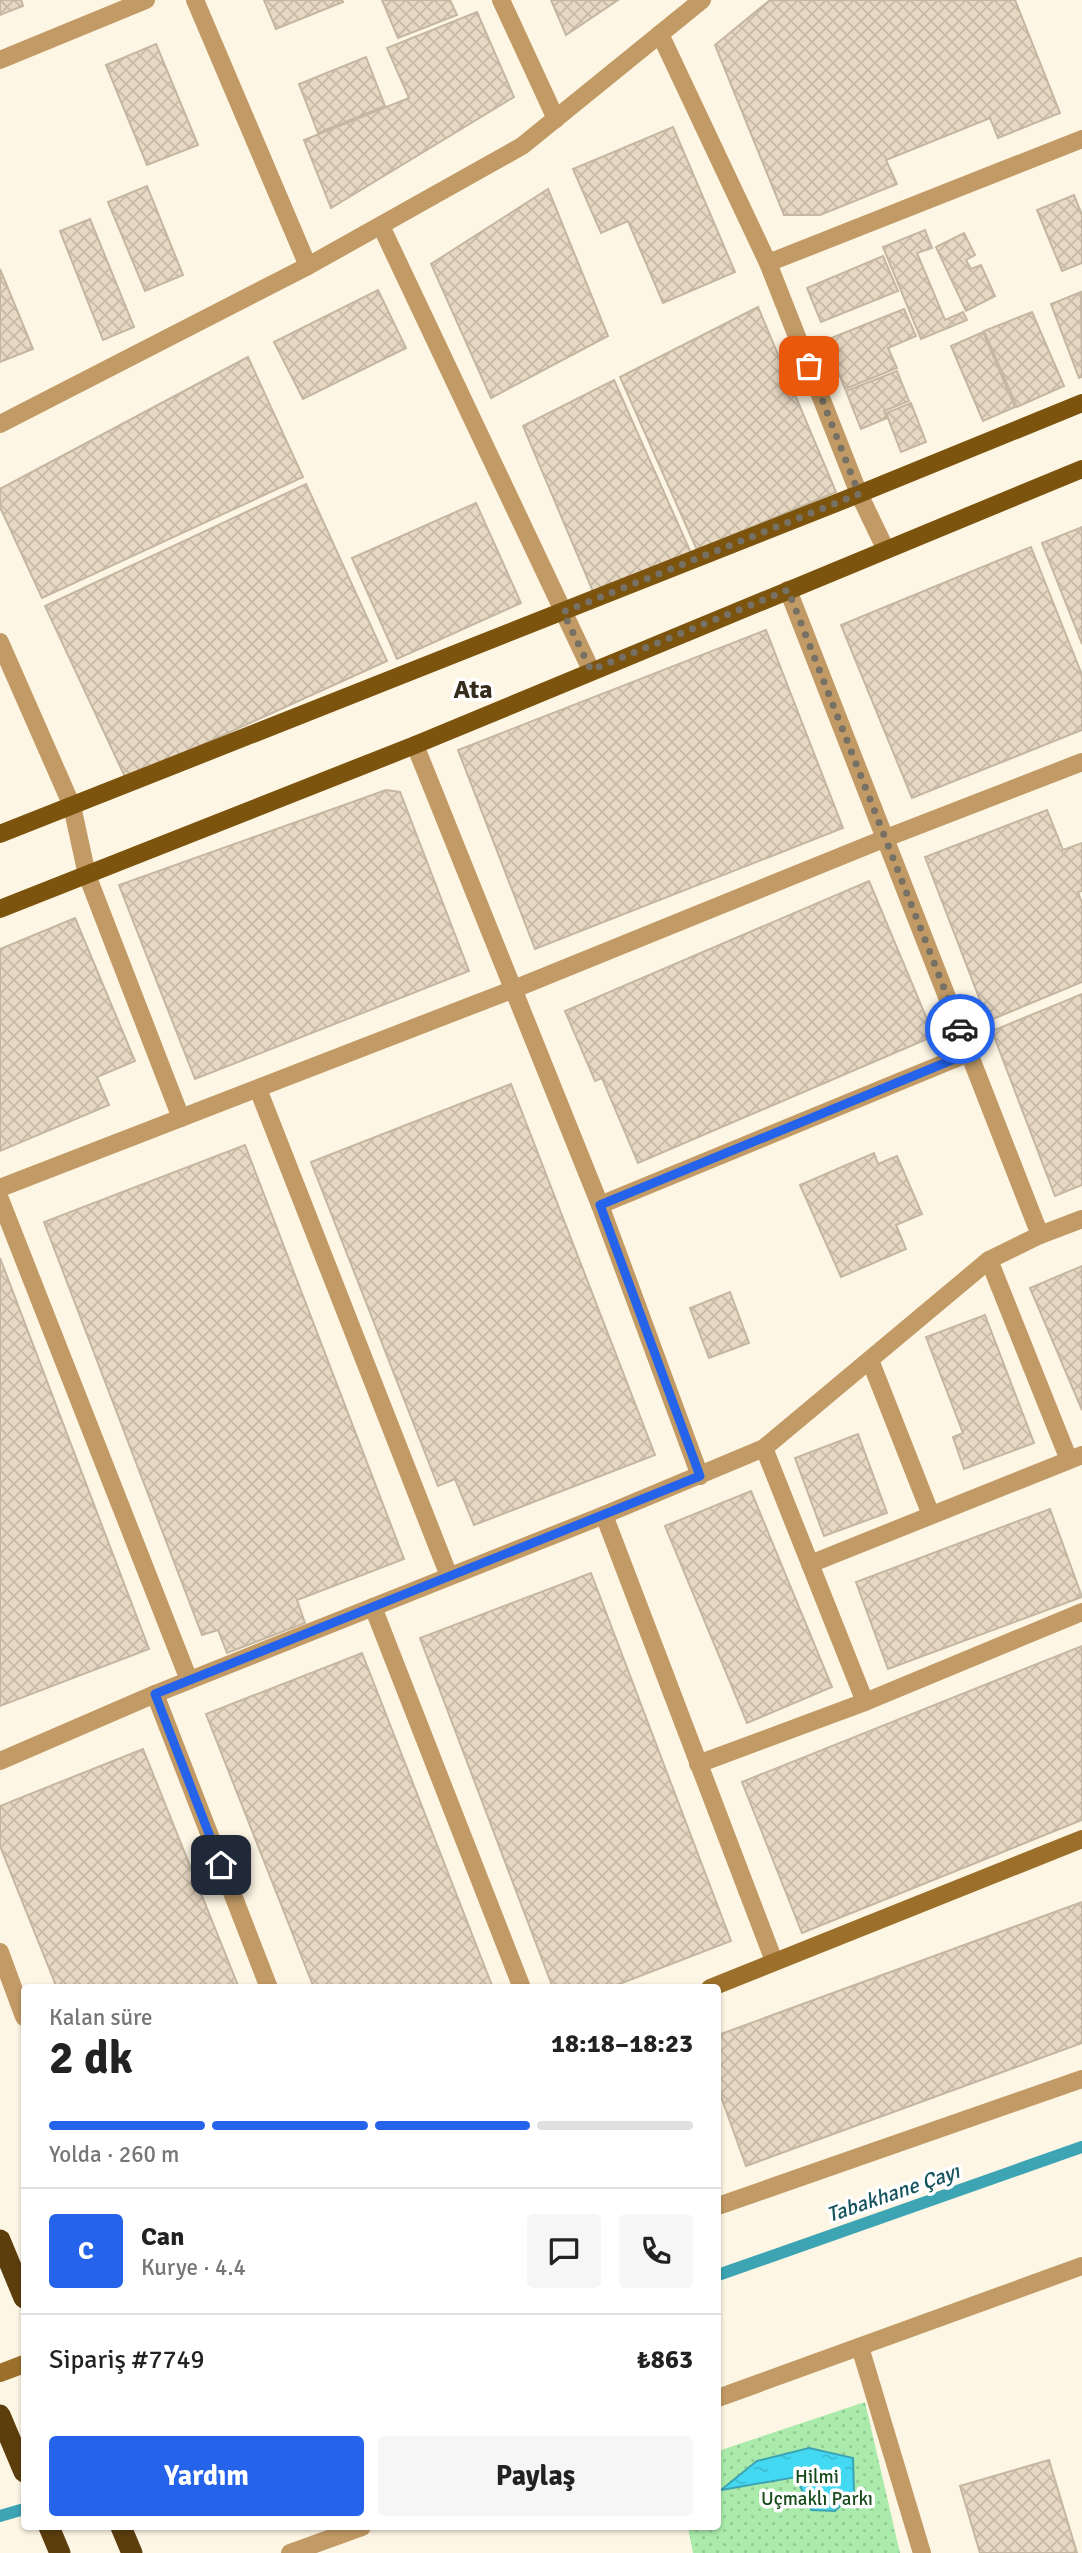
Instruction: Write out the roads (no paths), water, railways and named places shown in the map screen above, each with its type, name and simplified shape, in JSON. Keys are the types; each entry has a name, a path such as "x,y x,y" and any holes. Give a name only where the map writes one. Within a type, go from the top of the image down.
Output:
{"highway":[{"path":"0,2240 21,2291"},
{"path":"0,2416 21,2465"},
{"path":"49,2530 60,2553"},
{"path":"122,2530 132,2553"}],"main road":[{"path":"0,834 563,612 1082,403"},
{"path":"0,909 415,745 1082,469"}],"street":[{"path":"0,60 146,0"},
{"path":"195,0 308,266"},
{"path":"501,0 556,119"},
{"path":"0,424 308,266 522,146 702,0"},
{"path":"660,34 768,263 859,494 886,550"},
{"path":"768,263 1082,139"},
{"path":"381,226 591,670"},
{"path":"788,590 1040,1235"},
{"path":"0,642 72,806 87,875 181,1118"},
{"path":"415,745 600,1205 700,1476"},
{"path":"0,1188 514,989 886,838 1082,762"},
{"path":"600,1205 969,1053"},
{"path":"258,1089 449,1576"},
{"path":"0,1199 188,1680"},
{"path":"0,1761 188,1680 604,1515 764,1448 989,1260 1040,1235 1082,1219"},
{"path":"810,1564 1075,1457 989,1260"},
{"path":"870,1360 931,1515"},
{"path":"764,1448 865,1702"},
{"path":"604,1515 774,1961"},
{"path":"373,1607 520,1984"},
{"path":"698,1764 865,1702 1082,1612"},
{"path":"155,1694 267,1984"},
{"path":"719,1984 1082,1839"},
{"path":"0,1952 21,2009"},
{"path":"721,2205 1082,2079"},
{"path":"721,2397 1082,2266"},
{"path":"860,2347 922,2553"},
{"path":"0,2373 21,2365"},
{"path":"290,2553 354,2530"}],"water":[{"path":"809,2448 853,2458 854,2492 835,2511 811,2510 796,2477 721,2490 757,2461"}],"waterway":[{"name":"Tabakhane Çayı","path":"721,2274 1082,2147"},
{"name":"Tabakhane Çayı","path":"0,2516 21,2510"}],"district":[{"name":"Ata","path":"473,690"}],"park label":[{"name":"Hilmi Uçmaklı Parkı","path":"817,2488"}]}
